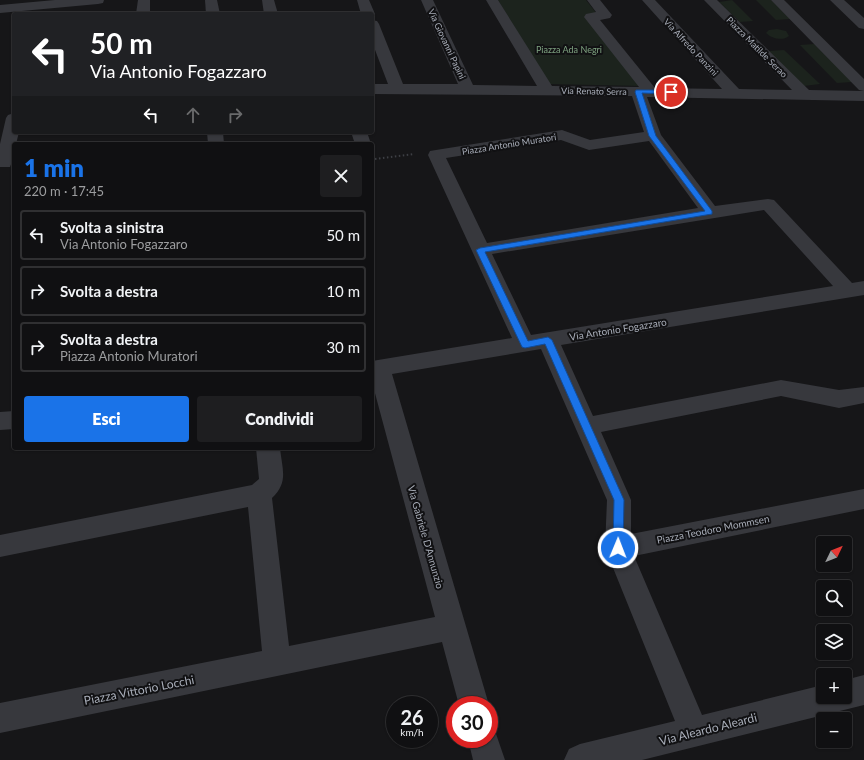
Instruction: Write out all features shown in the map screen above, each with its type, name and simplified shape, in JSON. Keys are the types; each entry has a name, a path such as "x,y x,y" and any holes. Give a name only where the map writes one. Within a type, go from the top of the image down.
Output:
{"street":[{"path":"0,9 53,6 98,0"},
{"path":"143,12 144,0"},
{"path":"211,0 213,12"},
{"path":"268,0 271,12"},
{"path":"363,0 367,12"},
{"name":"Via Giovanni Papini","path":"427,0 468,89"},
{"path":"492,0 547,90"},
{"path":"593,0 605,15 591,16 644,92 653,136 710,212"},
{"name":"Via Alfredo Panzini","path":"648,0 734,93"},
{"name":"Piazza Matilde Serao","path":"710,0 804,94"},
{"path":"778,0 864,87"},
{"path":"836,0 864,26"},
{"path":"374,29 397,89"},
{"name":"Via Renato Serra","path":"374,88 864,96"},
{"path":"0,112 12,111"},
{"path":"4,163 12,127"},
{"name":"Piazza Antonio Muratori","path":"436,155 562,135 589,145 653,136"},
{"path":"436,155 525,344"},
{"path":"480,250 710,212 768,204 856,289"},
{"name":"Via Antonio Fogazzaro","path":"376,369 856,289"},
{"path":"548,340 619,500 618,548 694,732"},
{"name":"Via Gabriele D'Annunzio","path":"376,369 471,696"},
{"path":"586,426 782,388 839,399 864,395"},
{"path":"0,422 12,420"},
{"path":"0,547 259,494 271,483 268,450"},
{"path":"259,494 277,663"},
{"name":"Piazza Teodoro Mommsen","path":"618,548 864,499"},
{"name":"Piazza Vittorio Locchi","path":"0,718 452,627"},
{"path":"852,693 864,690"},
{"name":"Via Aleardo Aleardi","path":"580,760 816,702"},
{"path":"486,748 489,760"}],"path":[{"path":"374,160 426,153 436,155"}],"green space":[{"name":"Piazza Ada Negri","path":"498,0 586,0 597,14 587,15 641,86 549,84"},
{"path":"732,0 753,21 740,22 719,2"},
{"path":"756,0 771,0 790,19 776,20"},
{"path":"777,29 786,31 789,36 787,38 778,39 771,37 766,33 769,30"},
{"path":"814,44 852,82 837,83 800,45"},
{"path":"784,50 820,84 804,86 769,51"}],"route":[{"path":"618,548 619,500 548,340 525,344 480,250 710,212 653,136 638,92 671,92"}]}
